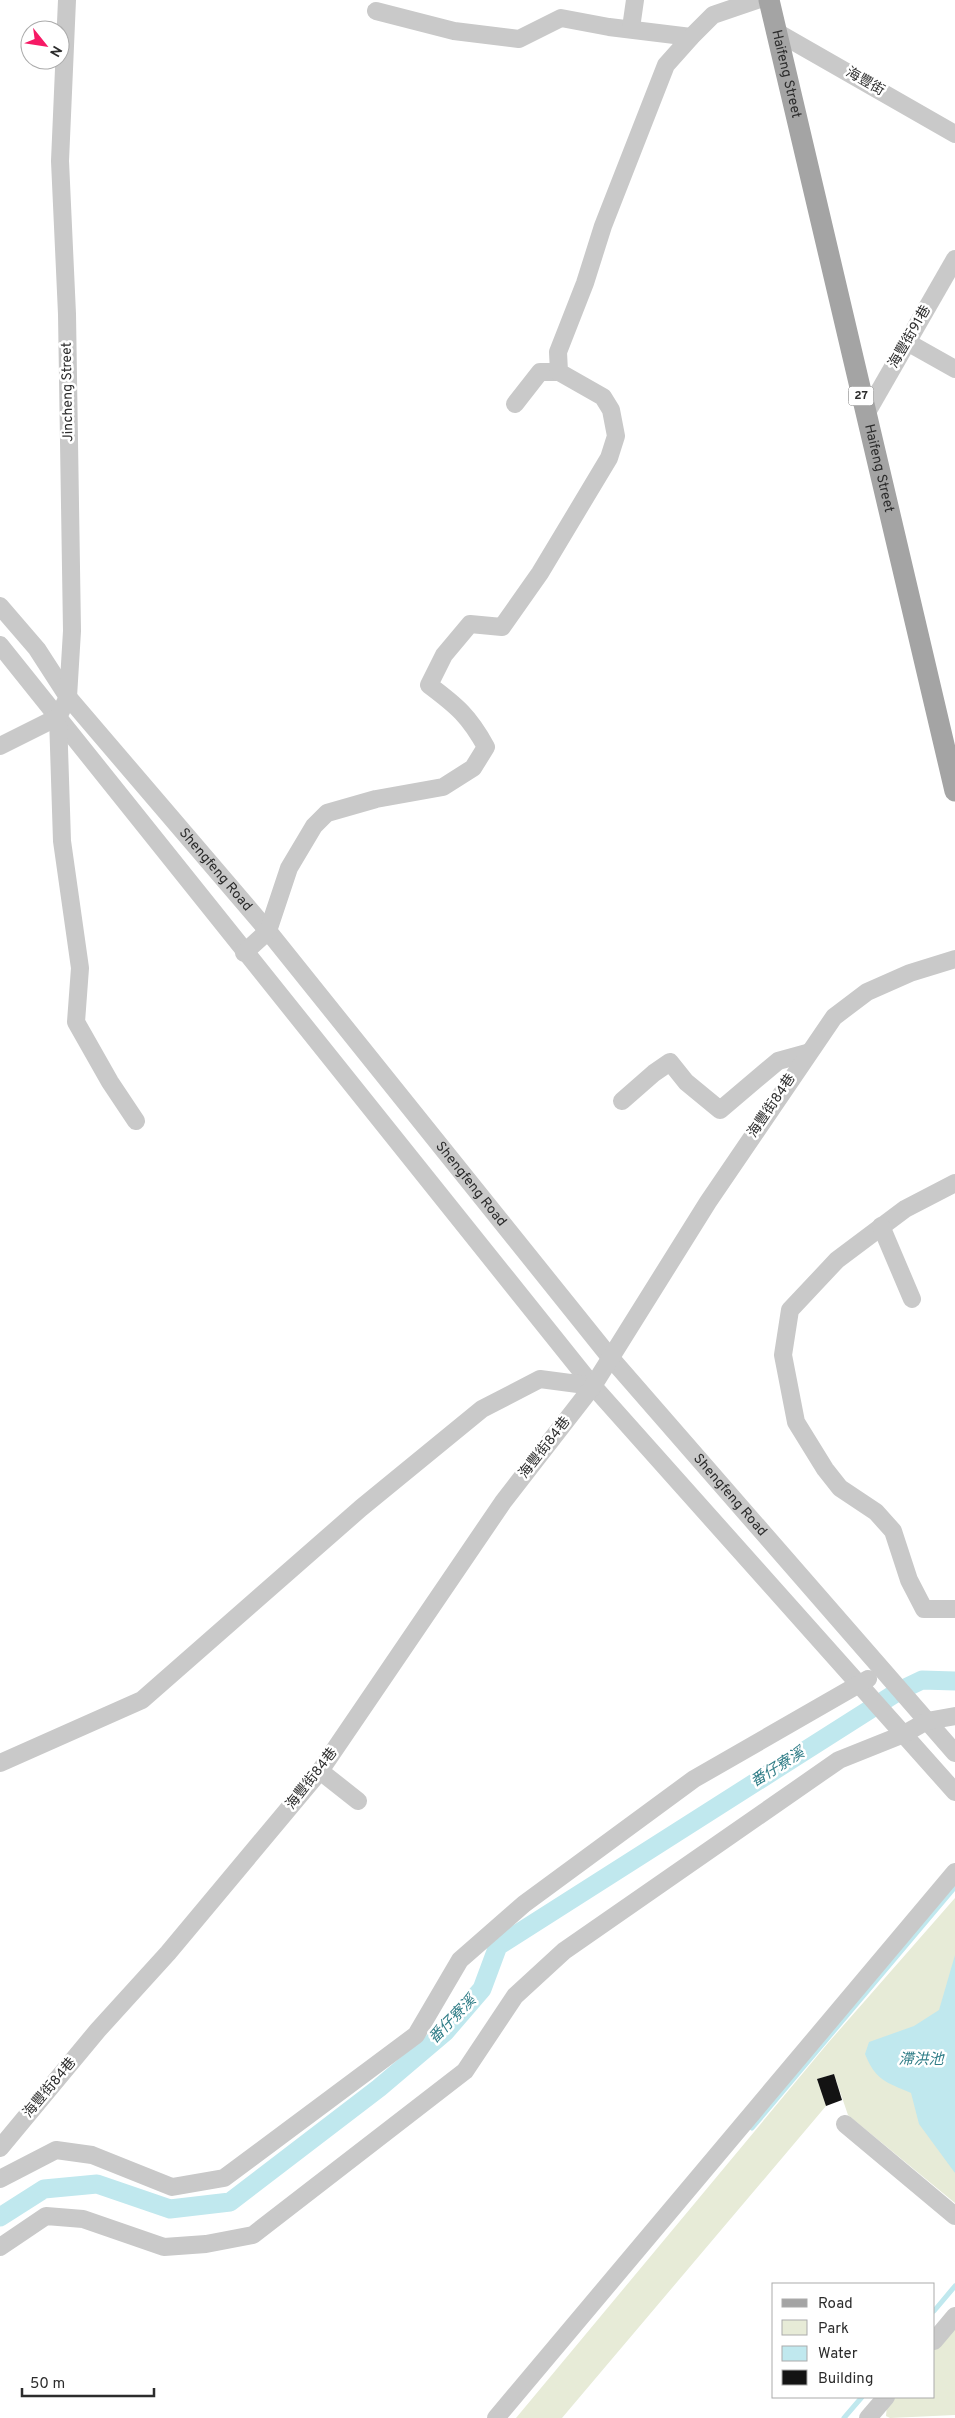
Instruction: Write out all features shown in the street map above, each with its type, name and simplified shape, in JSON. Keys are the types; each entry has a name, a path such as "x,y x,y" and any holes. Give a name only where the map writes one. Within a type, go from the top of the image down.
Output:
{"main road":[{"name":"Haifeng Street","path":"768,0 955,792"}],"street":[{"name":"Jincheng Street","path":"58,717 68,697 72,631 67,314 60,160 67,0"},
{"path":"630,28 635,0"},
{"path":"559,372 558,352 585,283 603,226 666,65 714,15 757,0"},
{"path":"376,11 454,32 519,40 562,18 609,27 630,28 691,37"},
{"name":"海豐街","path":"775,31 955,134"},
{"name":"海豐街91巷","path":"866,414 955,259"},
{"path":"907,342 955,369"},
{"path":"244,952 268,931 289,868 314,826 327,813 376,799 443,786 473,768 486,747 472,722 450,701 429,685 444,655 470,624 502,627 540,573 609,458 616,436 611,410 603,396 559,372 540,372 515,404"},
{"name":"Shengfeng Road","path":"0,606 37,649 68,697 268,931 610,1356 882,1672 955,1753"},
{"name":"Shengfeng Road","path":"0,645 592,1386 955,1792"},
{"path":"0,746 58,717 62,841 80,968 76,1022 110,1082 136,1121"},
{"name":"海豐街84巷","path":"0,2148 98,2030 168,1953 320,1771 503,1502 592,1386 708,1202 807,1053 834,1017 867,992 910,973 955,959"},
{"name":"海豐街84巷","path":"622,1101 654,1073 670,1062 686,1082 720,1110 778,1062 807,1053"},
{"path":"955,1183 904,1209 837,1260 790,1310 783,1355 796,1422 825,1470 840,1488 876,1512 892,1531 908,1580 924,1609 955,1609"},
{"path":"881,1226 912,1299"},
{"path":"5,1756 142,1700 361,1508 482,1409 540,1379 592,1386"},
{"path":"0,2179 56,2150 92,2155 172,2187 224,2178 416,2035 460,1960 524,1904 694,1779 882,1672"},
{"path":"0,2247 46,2216 83,2219 164,2247 206,2244 253,2235 465,2071 515,1996 564,1951 839,1760 904,1734 927,1721 955,1716"},
{"path":"320,1771 358,1801"},
{"path":"496,2418 955,1872"},
{"path":"845,2124 955,2216"},
{"path":"935,2340 955,2316"},
{"path":"868,2418 885,2398"}],"green space":[{"path":"955,1898 955,2203 848,2115 834,2074 818,2079 826,2106 562,2418 516,2418 828,2043"},
{"path":"955,2318 955,2415 890,2418 886,2416 887,2405 892,2398 935,2398 935,2344"}],"water":[{"name":"滯洪池","path":"955,1955 955,2173 919,2124 911,2093 883,2080 873,2070 865,2054 869,2042 914,2026 939,2010"}],"building":[{"path":"834,2074 842,2100 826,2106 817,2079"}],"waterway":[{"name":"番仔寮溪","path":"0,2217 44,2189 97,2184 170,2209 230,2202 379,2088 445,2032 482,1989 498,1946 899,1691 922,1680 955,1681"},
{"path":"752,2128 955,1887"},
{"path":"935,2310 955,2286"},
{"path":"844,2418 861,2398"}]}
